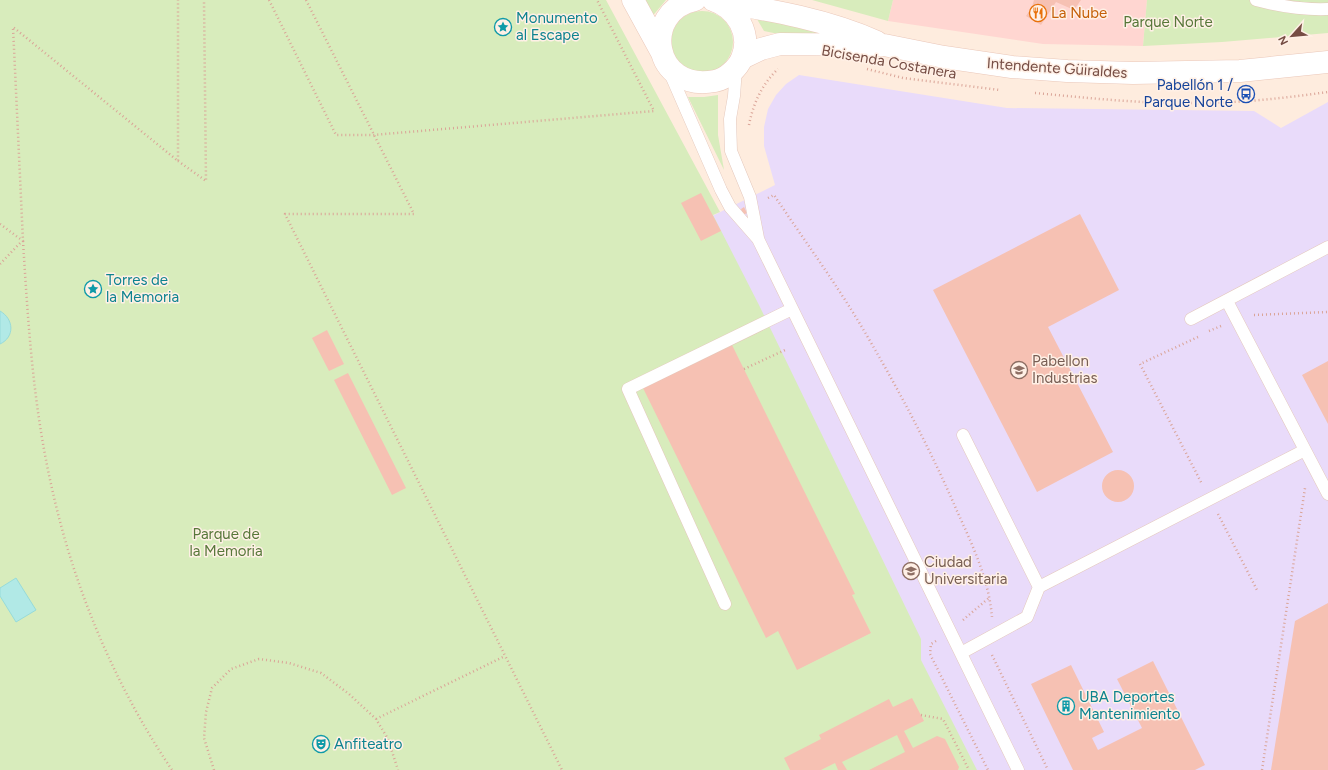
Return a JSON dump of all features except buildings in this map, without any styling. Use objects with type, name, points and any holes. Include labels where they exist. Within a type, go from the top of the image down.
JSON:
[{"type":"main road","points":[[632,0],[664,59]]},
{"type":"main road","points":[[664,59],[660,37],[665,22],[674,10],[687,2],[695,0]]},
{"type":"main road","points":[[716,1],[733,12],[742,26],[745,42],[739,63]]},
{"type":"main road","name":"Intendente Güiraldes","points":[[716,1],[759,8],[852,31],[884,45]]},
{"type":"main road","name":"Intendente Güiraldes","points":[[664,59],[681,78],[701,84],[720,80],[739,63],[761,49],[780,44],[884,45],[944,57],[1012,67],[1068,71],[1133,73],[1240,71],[1328,62]]},
{"type":"lane","points":[[1256,0],[1278,5],[1315,10],[1328,9]]},
{"type":"lane","points":[[664,59],[730,207],[758,239]]},
{"type":"lane","points":[[739,63],[730,119],[731,151],[750,197],[758,239],[1018,770]]},
{"type":"lane","points":[[1191,319],[1328,247]]},
{"type":"lane","points":[[1227,300],[1328,494]]},
{"type":"lane","points":[[725,604],[628,389],[792,309]]},
{"type":"lane","points":[[963,435],[1039,587]]},
{"type":"lane","points":[[961,652],[1027,616],[1039,587],[1305,450]]},
{"type":"path","points":[[178,0],[178,161]]},
{"type":"path","points":[[172,770],[140,719],[90,616],[71,561],[51,484],[31,356],[23,241],[13,27],[178,161],[206,181],[204,0]]},
{"type":"path","points":[[270,0],[336,135],[373,134],[654,111],[597,0]]},
{"type":"path","points":[[306,0],[414,214],[285,214],[562,770]]},
{"type":"path","points":[[748,128],[752,109],[761,90],[771,75],[783,64]]},
{"type":"path","name":"Bicisenda Costanera","points":[[860,67],[903,78],[1008,91]]},
{"type":"path","points":[[1032,93],[1103,100],[1197,103],[1289,97],[1328,92]]},
{"type":"path","points":[[764,195],[766,199],[774,194],[840,292],[870,341],[938,467],[966,532],[991,597],[992,655],[1048,770]]},
{"type":"path","points":[[0,224],[23,241]]},
{"type":"path","points":[[0,264],[23,241]]},
{"type":"path","points":[[1246,315],[1328,312]]},
{"type":"path","points":[[1207,332],[1227,323]]},
{"type":"path","points":[[1200,336],[1140,364],[1205,490]]},
{"type":"path","points":[[744,369],[785,350]]},
{"type":"path","points":[[1262,770],[1306,482]]},
{"type":"path","points":[[1215,508],[1258,590]]},
{"type":"path","points":[[376,719],[505,656]]},
{"type":"path","points":[[214,770],[204,738],[206,712],[212,688],[231,669],[259,658],[289,663],[321,673],[363,706],[376,719],[388,739],[398,770]]},
{"type":"path","points":[[921,716],[943,719],[969,770]]},
{"type":"shaded area","points":[[893,0],[1147,0],[1143,46],[1043,44],[888,21]]},
{"type":"shaded area","name":"Ciudad Universitaria","points":[[799,75],[1007,108],[1254,111],[1281,128],[1328,102],[1328,770],[596,770],[393,373],[775,185],[764,146],[764,127],[768,109],[776,95],[786,84]]},
{"type":"green space","name":"Parque de la Memoria","points":[[0,0],[606,0],[720,212],[713,215],[759,305],[921,639],[921,660],[977,770],[0,770]]},
{"type":"green space","points":[[641,0],[666,0],[650,19]]},
{"type":"green space","points":[[812,0],[893,0],[888,21]]},
{"type":"green space","name":"Parque Norte","points":[[1147,0],[1328,0],[1328,33],[1222,42],[1143,46]]},
{"type":"green space","points":[[702,11],[714,14],[724,20],[730,30],[733,42],[730,54],[724,64],[714,70],[702,73],[690,70],[680,64],[674,54],[671,42],[674,30],[680,20],[690,14]]},
{"type":"green space","points":[[754,14],[840,39],[788,36],[764,31]]},
{"type":"green space","points":[[718,95],[718,135],[724,170],[688,97]]},
{"type":"water","points":[[0,311],[5,314],[11,328],[8,337],[0,344]]},
{"type":"water","points":[[16,578],[36,610],[16,622],[0,596],[0,588]]},
{"type":"place","name":"La Nube","points":[[1038,13]]},
{"type":"place","name":"Monumento al Escape","points":[[503,27]]},
{"type":"place","name":"Pabellón 1 / Parque Norte","points":[[1246,94]]},
{"type":"place","name":"Torres de la Memoria","points":[[93,289]]},
{"type":"place","name":"Pabellon Industrias","points":[[1019,370]]},
{"type":"place","name":"Ciudad Universitaria","points":[[911,571]]},
{"type":"place","name":"UBA Deportes Mantenimiento","points":[[1066,706]]},
{"type":"place","name":"Anfiteatro","points":[[321,744]]}]
